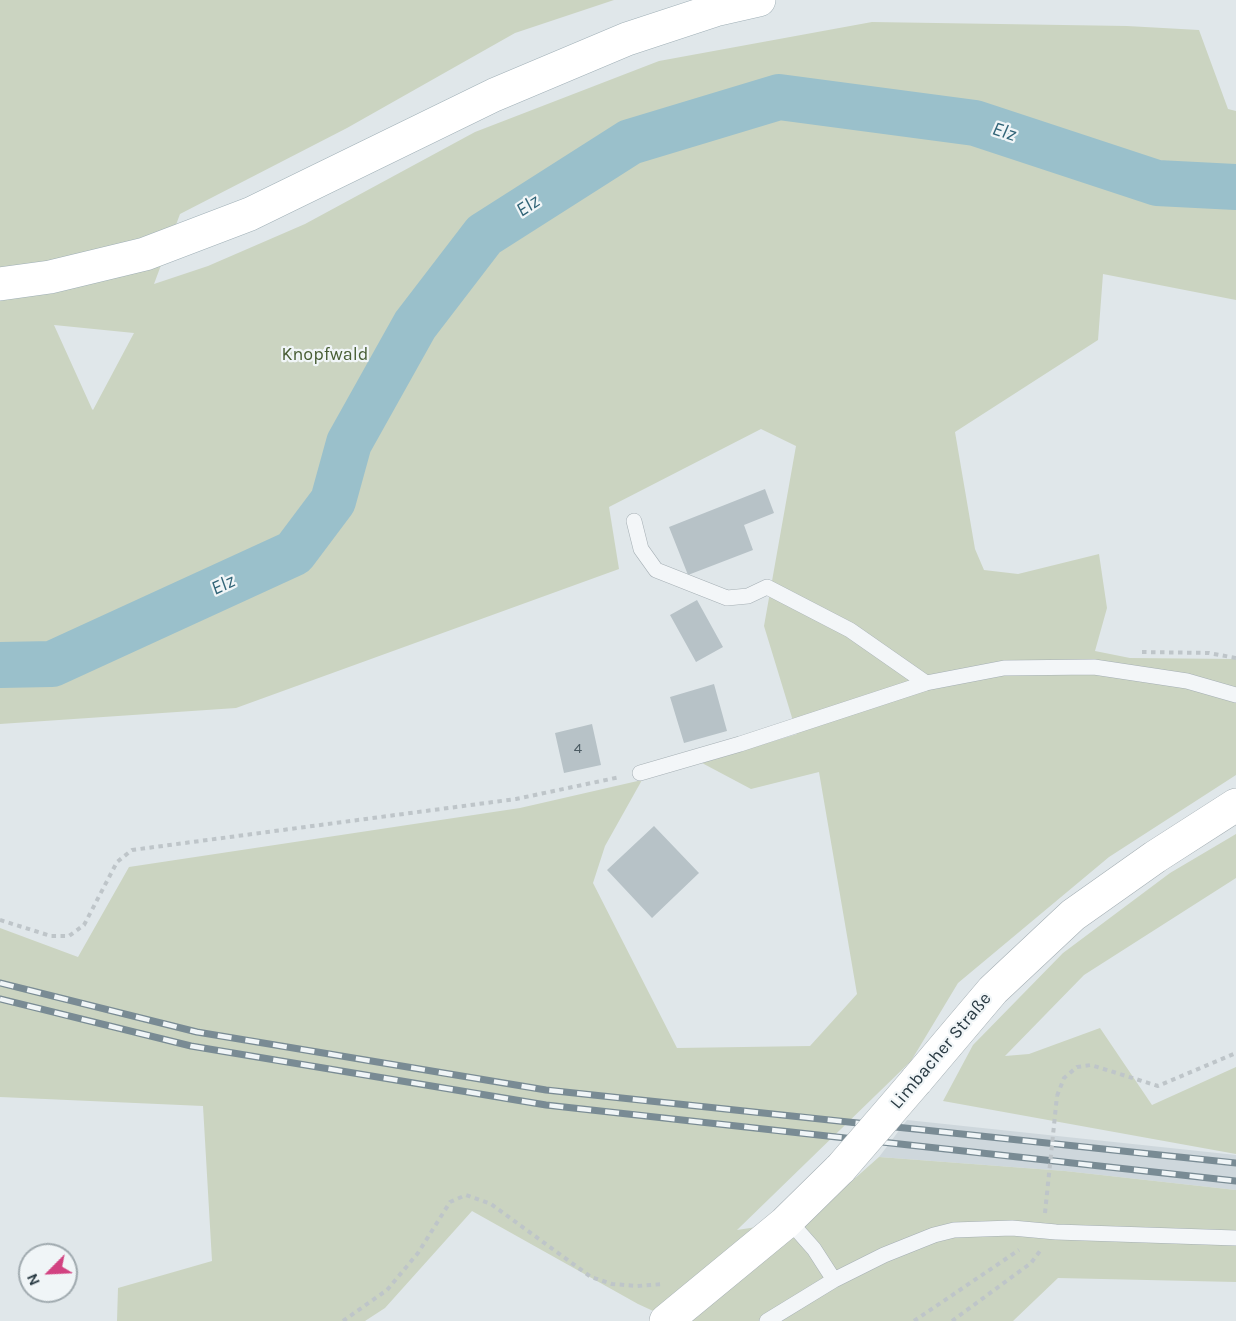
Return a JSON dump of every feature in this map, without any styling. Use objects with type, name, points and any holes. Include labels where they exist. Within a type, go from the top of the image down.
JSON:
[{"type":"main road","points":[[0,284],[50,277],[145,254],[250,214],[494,95],[627,39],[715,10],[759,0]]},
{"type":"main road","name":"Limbacher Straße","points":[[666,1321],[785,1223],[841,1168],[993,990],[1073,915],[1163,851],[1236,805]]},
{"type":"lane","points":[[634,521],[641,549],[656,570],[727,598],[748,596],[767,587],[850,630],[926,683]]},
{"type":"lane","points":[[640,773],[740,744],[926,683],[1004,668],[1094,667],[1187,681],[1236,695]]},
{"type":"lane","points":[[785,1223],[799,1232],[814,1249],[834,1280]]},
{"type":"lane","points":[[767,1321],[834,1280],[884,1255],[944,1232],[980,1227],[1236,1238]]},
{"type":"path","points":[[1133,652],[1209,653],[1236,657]]},
{"type":"path","points":[[0,920],[51,936],[69,936],[84,925],[117,862],[132,850],[516,799],[640,773]]},
{"type":"path","points":[[1045,1213],[1057,1096],[1064,1078],[1077,1067],[1091,1065],[1158,1086],[1236,1053]]},
{"type":"path","points":[[343,1321],[387,1290],[418,1253],[450,1202],[466,1195],[491,1204],[591,1277],[612,1284],[637,1287],[669,1283]]},
{"type":"path","points":[[952,1321],[1031,1263],[1056,1232]]},
{"type":"path","points":[[914,1321],[1011,1256]]},
{"type":"shaded area","points":[[907,1120],[1236,1155],[1236,1190],[1065,1171],[879,1157]]},
{"type":"green space","name":"Knopfwald","points":[[0,0],[614,0],[515,33],[347,128],[180,214],[154,284],[208,266],[305,224],[475,132],[659,61],[872,22],[1127,26],[1199,30],[1228,109],[1236,111],[1236,300],[1103,274],[1098,340],[955,432],[975,549],[984,570],[1018,574],[1099,554],[1107,608],[1095,651],[1130,658],[1236,659],[1236,775],[1109,857],[958,983],[911,1061],[737,1230],[809,1219],[879,1157],[1065,1171],[1236,1190],[1236,1282],[1058,1278],[1013,1321],[675,1321],[638,1304],[472,1211],[385,1308],[365,1321],[117,1321],[118,1288],[212,1261],[203,1106],[0,1097],[0,928],[78,957],[129,867],[520,808],[642,780],[605,846],[593,883],[677,1048],[810,1046],[857,994],[819,772],[751,789],[702,763],[797,734],[764,626],[796,446],[761,429],[609,507],[619,569],[236,708],[0,724]],"holes":[[[54,325],[134,333],[93,410]]]},
{"type":"green space","points":[[1236,834],[1236,878],[1084,975],[1005,1056],[1029,1054],[1100,1028],[1152,1105],[1236,1067],[1236,1154],[943,1101],[973,1045],[1063,953],[1170,873]]},
{"type":"building","points":[[765,489],[774,513],[744,525],[753,550],[688,575],[669,527]]},
{"type":"building","points":[[697,600],[723,647],[696,662],[670,615]]},
{"type":"building","points":[[714,684],[727,731],[684,743],[670,697]]},
{"type":"building","points":[[592,724],[601,765],[564,773],[555,733]]},
{"type":"building","points":[[654,826],[699,873],[652,918],[607,870]]},
{"type":"waterway","name":"Elz","points":[[0,665],[52,664],[294,553],[333,501],[349,443],[415,325],[484,235],[630,142],[779,97],[975,123],[1157,183],[1236,187]]},
{"type":"railway","points":[[0,983],[197,1032],[546,1090],[1236,1163]]},
{"type":"railway","points":[[0,999],[191,1046],[546,1105],[1236,1181]]}]
